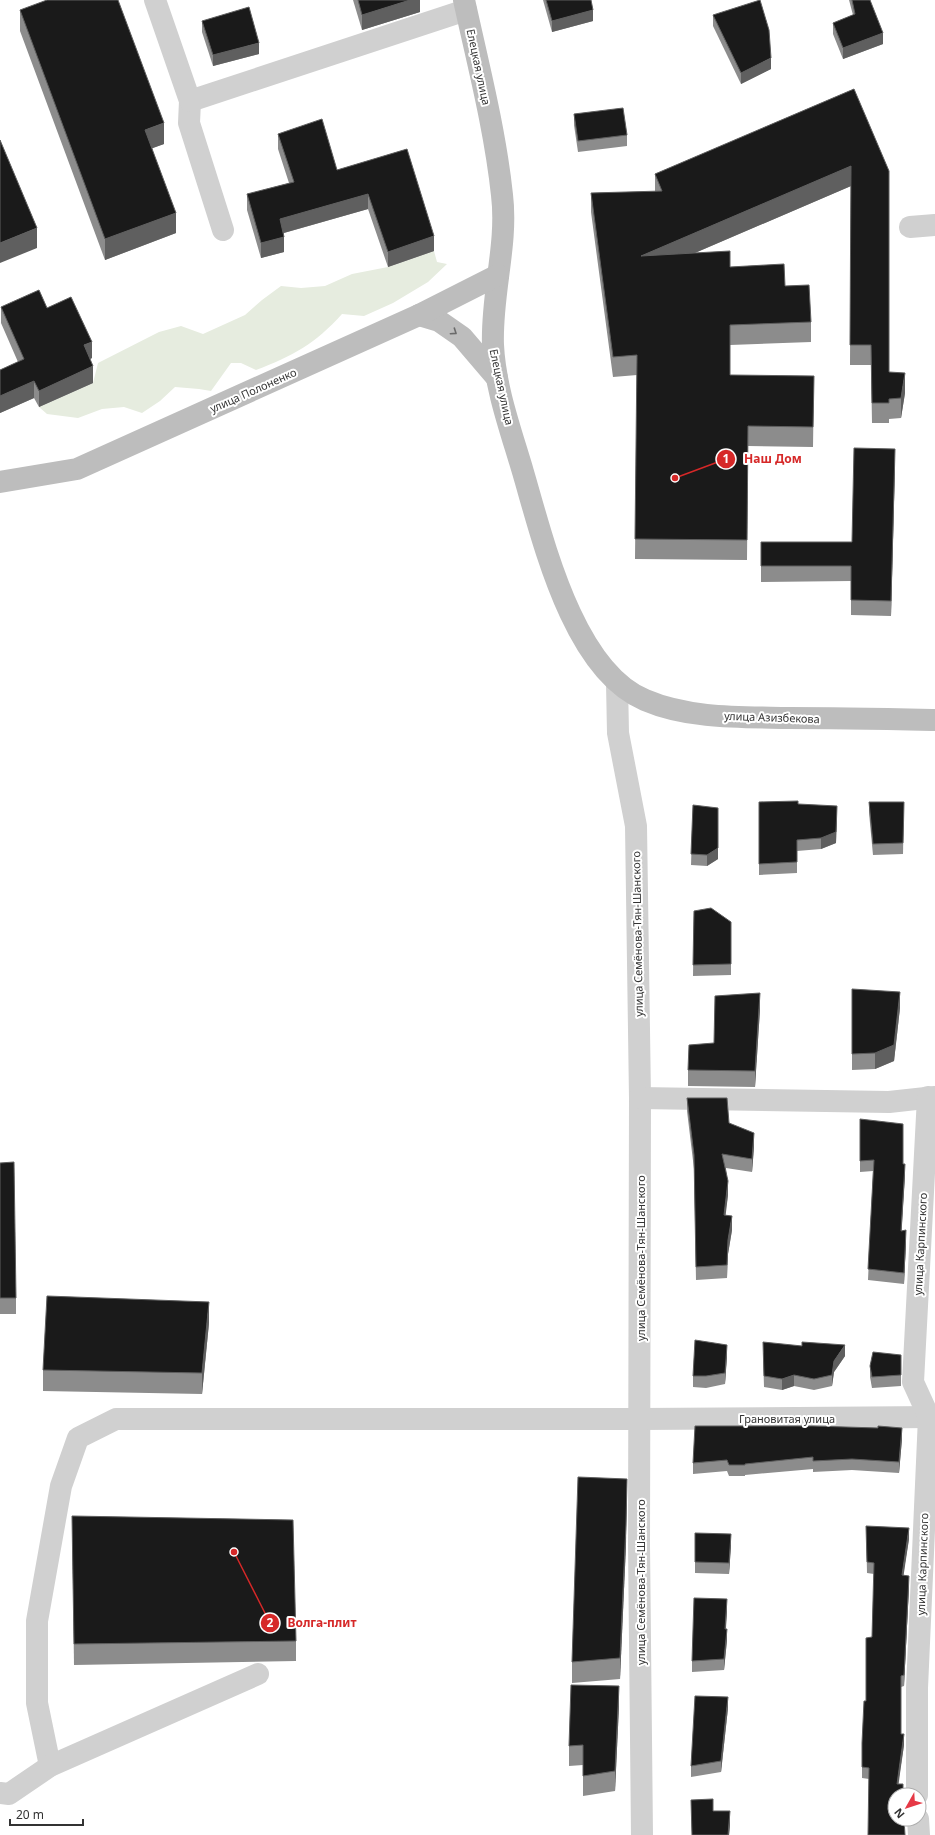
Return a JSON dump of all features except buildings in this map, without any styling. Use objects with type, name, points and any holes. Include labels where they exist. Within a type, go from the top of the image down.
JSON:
[{"type":"main road","name":"Елецкая улица","points":[[465,5],[494,140],[503,197],[503,238],[492,310],[493,348],[497,378],[507,419],[549,560],[572,616],[594,656],[617,682]]},
{"type":"main road","name":"улица Полоненко","points":[[0,482],[77,469],[419,316],[498,275]]},
{"type":"main road","points":[[419,316],[439,321],[462,337],[497,378]]},
{"type":"main road","name":"улица Азизбекова","points":[[617,682],[643,700],[679,711],[734,717],[935,720]]},
{"type":"street","points":[[155,0],[190,101],[189,123],[223,230]]},
{"type":"street","points":[[190,101],[465,5]]},
{"type":"street","points":[[910,226],[935,225]]},
{"type":"street","name":"улица Семёнова-Тян-Шанского","points":[[617,682],[618,733],[636,826],[640,1098],[639,1545],[642,1835]]},
{"type":"street","points":[[640,1098],[889,1102],[932,1097]]},
{"type":"street","name":"улица Карпинского","points":[[917,1787],[917,1688],[932,1417],[913,1382],[932,1097]]},
{"type":"street","name":"Грановитая улица","points":[[50,1766],[36,1703],[37,1621],[61,1486],[78,1438],[116,1419],[640,1419],[932,1417]]},
{"type":"street","points":[[0,1793],[9,1794],[50,1766],[258,1674]]},
{"type":"shaded area","points":[[434,251],[437,262],[447,264],[428,282],[393,303],[364,316],[342,314],[313,341],[303,348],[269,365],[256,370],[241,363],[231,363],[211,391],[175,387],[160,401],[142,413],[124,407],[102,409],[78,418],[47,414],[39,407],[93,383],[98,363],[159,332],[181,326],[203,334],[245,315],[281,286],[301,288],[325,286],[352,274],[388,267]]},
{"type":"place","name":"Наш Дом","points":[[675,478]]},
{"type":"place","name":"Волга-плит","points":[[234,1552]]}]
